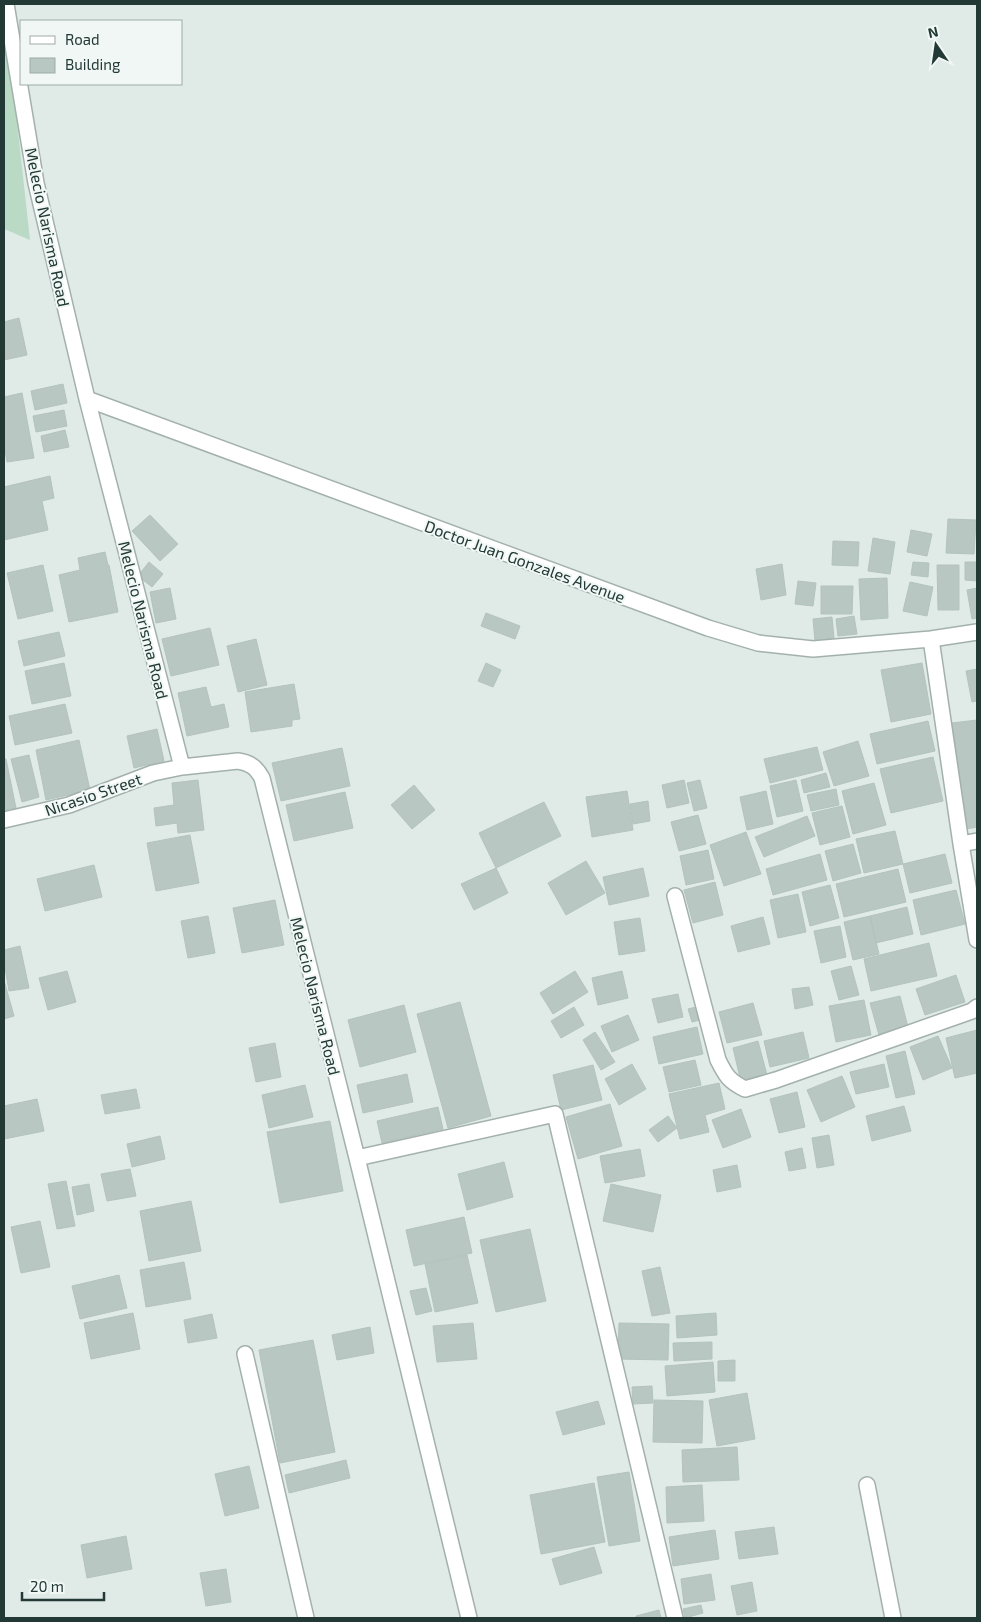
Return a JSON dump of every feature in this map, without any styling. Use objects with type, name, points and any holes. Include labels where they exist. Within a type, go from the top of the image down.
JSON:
[{"type":"street","name":"Melecio Narisma Road","points":[[6,4],[36,183],[87,399],[182,768],[238,761],[246,762],[256,768],[262,778],[357,1158]]},
{"type":"street","name":"Doctor Juan Gonzales Avenue","points":[[87,399],[708,628],[758,643],[813,649],[931,639],[977,632]]},
{"type":"street","points":[[931,639],[977,940]]},
{"type":"street","name":"Nicasio Street","points":[[4,820],[69,805],[145,775],[182,768]]},
{"type":"street","points":[[961,844],[977,841]]},
{"type":"street","points":[[675,896],[718,1060],[724,1074],[732,1082],[745,1089],[776,1080],[972,1011],[977,1007]]},
{"type":"street","points":[[469,1618],[357,1158],[555,1114],[675,1618]]},
{"type":"street","points":[[245,1354],[306,1618]]},
{"type":"street","points":[[867,1485],[893,1618]]},
{"type":"green space","points":[[4,4],[30,240],[4,229]]},
{"type":"building","points":[[19,318],[27,355],[4,360],[4,322]]},
{"type":"building","points":[[63,384],[67,403],[35,410],[31,391]]},
{"type":"building","points":[[22,393],[34,458],[7,462],[4,444],[4,397]]},
{"type":"building","points":[[64,410],[67,426],[36,432],[33,416]]},
{"type":"building","points":[[65,430],[69,447],[44,452],[41,436]]},
{"type":"building","points":[[50,476],[54,498],[42,501],[48,530],[4,540],[4,487]]},
{"type":"building","points":[[150,515],[178,544],[160,561],[132,531]]},
{"type":"building","points":[[948,519],[976,520],[974,554],[946,553]]},
{"type":"building","points":[[911,530],[932,534],[927,556],[907,552]]},
{"type":"building","points":[[873,538],[895,542],[890,574],[868,571]]},
{"type":"building","points":[[833,541],[859,542],[858,566],[832,565]]},
{"type":"building","points":[[105,552],[118,612],[69,622],[59,575],[80,570],[78,558]]},
{"type":"building","points":[[149,562],[163,574],[152,587],[138,576]]},
{"type":"building","points":[[913,562],[929,563],[928,577],[911,575]]},
{"type":"building","points":[[965,562],[977,562],[977,581],[965,580]]},
{"type":"building","points":[[782,564],[786,595],[761,600],[756,569]]},
{"type":"building","points":[[43,565],[53,611],[18,619],[7,573]]},
{"type":"building","points":[[937,565],[959,565],[959,610],[938,610]]},
{"type":"building","points":[[887,578],[888,618],[861,620],[859,579]]},
{"type":"building","points":[[798,581],[816,583],[813,606],[795,604]]},
{"type":"building","points":[[910,582],[933,587],[927,616],[903,611]]},
{"type":"building","points":[[821,586],[853,586],[852,614],[821,614]]},
{"type":"building","points":[[170,588],[176,619],[156,623],[150,592]]},
{"type":"building","points":[[977,588],[977,618],[972,619],[967,590]]},
{"type":"building","points":[[486,613],[520,626],[515,639],[481,626]]},
{"type":"building","points":[[854,616],[857,634],[838,636],[836,619]]},
{"type":"building","points":[[832,617],[834,638],[815,641],[813,619]]},
{"type":"building","points":[[210,628],[219,665],[171,676],[162,639]]},
{"type":"building","points":[[59,632],[65,656],[24,666],[18,641]]},
{"type":"building","points":[[256,639],[267,685],[238,692],[227,646]]},
{"type":"building","points":[[64,663],[71,696],[32,704],[25,671]]},
{"type":"building","points":[[486,663],[501,670],[493,687],[478,681]]},
{"type":"building","points":[[922,663],[931,714],[891,722],[881,670]]},
{"type":"building","points":[[977,669],[977,701],[972,702],[966,671]]},
{"type":"building","points":[[294,684],[300,719],[292,720],[292,726],[251,732],[245,692]]},
{"type":"building","points":[[206,687],[211,707],[224,704],[229,727],[187,736],[178,693]]},
{"type":"building","points":[[65,704],[72,733],[15,745],[9,716]]},
{"type":"building","points":[[977,720],[977,827],[966,829],[952,723]]},
{"type":"building","points":[[928,721],[935,751],[877,764],[870,734]]},
{"type":"building","points":[[157,729],[164,761],[134,768],[127,736]]},
{"type":"building","points":[[79,740],[90,790],[46,800],[36,750]]},
{"type":"building","points":[[858,741],[869,776],[834,786],[823,752]]},
{"type":"building","points":[[817,747],[823,770],[770,783],[764,759]]},
{"type":"building","points":[[342,748],[350,786],[281,801],[272,763]]},
{"type":"building","points":[[29,755],[39,797],[22,802],[11,759]]},
{"type":"building","points":[[933,757],[943,801],[891,813],[880,769]]},
{"type":"building","points":[[4,759],[6,759],[16,808],[4,810]]},
{"type":"building","points":[[826,773],[830,787],[804,793],[801,780]]},
{"type":"building","points":[[198,780],[204,830],[178,833],[177,823],[156,826],[154,808],[174,805],[172,783]]},
{"type":"building","points":[[684,780],[689,803],[667,808],[662,785]]},
{"type":"building","points":[[700,780],[707,808],[694,811],[687,783]]},
{"type":"building","points":[[796,780],[803,811],[777,817],[770,786]]},
{"type":"building","points":[[874,783],[886,825],[853,834],[842,791]]},
{"type":"building","points":[[414,785],[435,810],[412,829],[391,805]]},
{"type":"building","points":[[836,789],[839,805],[811,811],[807,795]]},
{"type":"building","points":[[627,791],[633,830],[592,837],[586,797]]},
{"type":"building","points":[[766,791],[773,824],[747,830],[740,797]]},
{"type":"building","points":[[345,792],[353,828],[294,841],[286,805]]},
{"type":"building","points":[[648,801],[650,821],[633,824],[630,804]]},
{"type":"building","points":[[544,802],[561,836],[496,868],[479,833]]},
{"type":"building","points":[[842,806],[850,837],[820,845],[812,813]]},
{"type":"building","points":[[698,815],[706,844],[679,851],[671,822]]},
{"type":"building","points":[[807,816],[815,836],[764,857],[755,837]]},
{"type":"building","points":[[895,831],[903,864],[864,873],[856,839]]},
{"type":"building","points":[[746,832],[761,874],[724,886],[710,845]]},
{"type":"building","points":[[190,835],[199,883],[156,891],[147,843]]},
{"type":"building","points":[[853,844],[861,873],[833,881],[825,851]]},
{"type":"building","points":[[708,850],[714,879],[686,885],[680,856]]},
{"type":"building","points":[[820,854],[827,880],[773,895],[766,869]]},
{"type":"building","points":[[945,854],[952,883],[910,893],[903,864]]},
{"type":"building","points":[[586,861],[605,893],[566,915],[548,883]]},
{"type":"building","points":[[94,865],[102,897],[45,911],[37,879]]},
{"type":"building","points":[[496,868],[508,893],[474,910],[461,884]]},
{"type":"building","points":[[643,868],[649,896],[609,905],[603,877]]},
{"type":"building","points":[[898,869],[906,902],[844,917],[836,884]]},
{"type":"building","points":[[715,882],[723,915],[693,923],[684,890]]},
{"type":"building","points":[[830,885],[839,918],[810,926],[802,892]]},
{"type":"building","points":[[956,890],[965,924],[921,935],[913,900]]},
{"type":"building","points":[[798,894],[806,932],[778,938],[770,900]]},
{"type":"building","points":[[275,900],[284,945],[242,953],[233,908]]},
{"type":"building","points":[[907,907],[913,934],[876,943],[870,916]]},
{"type":"building","points":[[208,916],[215,953],[188,958],[181,921]]},
{"type":"building","points":[[870,916],[879,954],[853,960],[844,922]]},
{"type":"building","points":[[763,917],[770,944],[738,952],[731,926]]},
{"type":"building","points":[[640,918],[645,951],[619,955],[614,922]]},
{"type":"building","points":[[840,926],[846,957],[821,963],[814,931]]},
{"type":"building","points":[[929,943],[937,976],[871,991],[864,959]]},
{"type":"building","points":[[20,946],[29,988],[9,991],[4,950]]},
{"type":"building","points":[[851,966],[859,995],[839,1000],[831,971]]},
{"type":"building","points":[[67,971],[76,1002],[48,1010],[39,978]]},
{"type":"building","points":[[575,971],[588,992],[553,1014],[540,993]]},
{"type":"building","points":[[622,971],[628,998],[598,1005],[592,978]]},
{"type":"building","points":[[956,975],[965,1002],[925,1015],[916,989]]},
{"type":"building","points":[[4,980],[14,1016],[4,1019]]},
{"type":"building","points":[[809,987],[813,1005],[795,1009],[792,989]]},
{"type":"building","points":[[678,994],[683,1017],[658,1023],[652,999]]},
{"type":"building","points":[[900,996],[908,1027],[879,1035],[870,1003]]},
{"type":"building","points":[[864,1000],[871,1035],[836,1042],[829,1006]]},
{"type":"building","points":[[460,1002],[491,1116],[448,1128],[417,1014]]},
{"type":"building","points":[[753,1003],[762,1035],[727,1043],[719,1012]]},
{"type":"building","points":[[404,1005],[416,1052],[360,1067],[348,1020]]},
{"type":"building","points":[[700,1006],[704,1019],[692,1022],[688,1009]]},
{"type":"building","points":[[574,1007],[584,1025],[561,1038],[551,1021]]},
{"type":"building","points":[[628,1015],[639,1040],[612,1052],[601,1026]]},
{"type":"building","points":[[697,1027],[703,1054],[659,1064],[653,1037]]},
{"type":"building","points":[[977,1030],[977,1073],[955,1078],[946,1038]]},
{"type":"building","points":[[595,1032],[615,1062],[601,1070],[583,1040]]},
{"type":"building","points":[[803,1032],[809,1058],[770,1067],[764,1041]]},
{"type":"building","points":[[938,1036],[952,1068],[923,1080],[910,1047]]},
{"type":"building","points":[[758,1041],[767,1075],[741,1082],[733,1048]]},
{"type":"building","points":[[275,1043],[281,1077],[256,1082],[249,1048]]},
{"type":"building","points":[[905,1051],[915,1094],[896,1098],[886,1056]]},
{"type":"building","points":[[695,1060],[701,1085],[669,1092],[663,1067]]},
{"type":"building","points":[[632,1064],[646,1089],[619,1105],[605,1079]]},
{"type":"building","points":[[884,1064],[889,1087],[856,1094],[850,1072]]},
{"type":"building","points":[[593,1065],[602,1100],[561,1110],[553,1075]]},
{"type":"building","points":[[407,1074],[413,1102],[363,1113],[357,1085]]},
{"type":"building","points":[[842,1076],[855,1107],[821,1122],[807,1090]]},
{"type":"building","points":[[719,1083],[725,1109],[705,1115],[709,1132],[680,1139],[669,1094]]},
{"type":"building","points":[[305,1085],[313,1117],[269,1128],[262,1095]]},
{"type":"building","points":[[136,1089],[140,1108],[105,1114],[101,1095]]},
{"type":"building","points":[[797,1092],[805,1127],[779,1133],[770,1099]]},
{"type":"building","points":[[37,1099],[44,1131],[4,1139],[4,1106]]},
{"type":"building","points":[[610,1104],[622,1146],[578,1159],[566,1117]]},
{"type":"building","points":[[904,1106],[911,1131],[872,1141],[866,1116]]},
{"type":"building","points":[[438,1107],[443,1129],[382,1143],[377,1121]]},
{"type":"building","points":[[741,1109],[751,1137],[723,1148],[712,1120]]},
{"type":"building","points":[[668,1116],[677,1128],[658,1142],[649,1130]]},
{"type":"building","points":[[330,1121],[343,1191],[280,1203],[267,1132]]},
{"type":"building","points":[[829,1135],[834,1165],[817,1168],[812,1138]]},
{"type":"building","points":[[160,1136],[165,1159],[132,1167],[127,1144]]},
{"type":"building","points":[[802,1148],[806,1168],[789,1171],[785,1152]]},
{"type":"building","points":[[640,1149],[645,1176],[605,1183],[600,1156]]},
{"type":"building","points":[[504,1162],[513,1197],[467,1210],[458,1174]]},
{"type":"building","points":[[737,1165],[741,1187],[717,1192],[713,1170]]},
{"type":"building","points":[[130,1169],[136,1196],[107,1201],[101,1174]]},
{"type":"building","points":[[66,1181],[75,1226],[57,1229],[48,1184]]},
{"type":"building","points":[[89,1184],[94,1211],[77,1215],[72,1187]]},
{"type":"building","points":[[611,1184],[661,1195],[653,1232],[603,1221]]},
{"type":"building","points":[[191,1201],[201,1251],[149,1261],[140,1211]]},
{"type":"building","points":[[464,1217],[472,1253],[414,1266],[406,1230]]},
{"type":"building","points":[[40,1221],[50,1267],[21,1273],[11,1227]]},
{"type":"building","points":[[530,1229],[546,1301],[496,1312],[480,1240]]},
{"type":"building","points":[[467,1255],[478,1303],[435,1312],[425,1264]]},
{"type":"building","points":[[184,1262],[191,1299],[146,1307],[140,1270]]},
{"type":"building","points":[[660,1267],[670,1313],[652,1316],[642,1271]]},
{"type":"building","points":[[119,1275],[127,1308],[80,1319],[72,1286]]},
{"type":"building","points":[[426,1288],[432,1311],[416,1315],[410,1291]]},
{"type":"building","points":[[133,1313],[140,1349],[91,1359],[84,1323]]},
{"type":"building","points":[[716,1313],[717,1335],[677,1338],[676,1316]]},
{"type":"building","points":[[212,1314],[217,1338],[188,1343],[184,1320]]},
{"type":"building","points":[[473,1323],[477,1359],[437,1362],[433,1326]]},
{"type":"building","points":[[619,1323],[669,1324],[668,1360],[618,1359]]},
{"type":"building","points":[[370,1327],[374,1353],[337,1360],[332,1335]]},
{"type":"building","points":[[313,1340],[335,1452],[280,1463],[259,1350]]},
{"type":"building","points":[[712,1342],[712,1359],[674,1361],[673,1343]]},
{"type":"building","points":[[735,1360],[735,1381],[718,1381],[718,1361]]},
{"type":"building","points":[[713,1362],[715,1392],[667,1396],[665,1366]]},
{"type":"building","points":[[652,1386],[653,1403],[633,1404],[632,1387]]},
{"type":"building","points":[[747,1393],[755,1439],[717,1446],[709,1400]]},
{"type":"building","points":[[654,1400],[703,1401],[702,1443],[653,1442]]},
{"type":"building","points":[[598,1401],[605,1424],[563,1435],[556,1412]]},
{"type":"building","points":[[737,1447],[739,1480],[683,1482],[682,1450]]},
{"type":"building","points":[[346,1460],[350,1478],[289,1493],[285,1475]]},
{"type":"building","points":[[249,1466],[259,1508],[225,1516],[215,1474]]},
{"type":"building","points":[[629,1472],[640,1541],[609,1546],[597,1477]]},
{"type":"building","points":[[594,1483],[605,1542],[541,1554],[530,1495]]},
{"type":"building","points":[[702,1485],[704,1521],[667,1523],[666,1487]]},
{"type":"building","points":[[774,1527],[778,1554],[739,1559],[735,1532]]},
{"type":"building","points":[[715,1530],[719,1559],[673,1566],[669,1537]]},
{"type":"building","points":[[126,1536],[132,1569],[87,1578],[81,1545]]},
{"type":"building","points":[[594,1547],[602,1573],[560,1585],[552,1559]]},
{"type":"building","points":[[226,1569],[231,1602],[206,1606],[200,1573]]},
{"type":"building","points":[[711,1574],[715,1600],[684,1604],[681,1579]]},
{"type":"building","points":[[752,1582],[757,1611],[737,1615],[731,1586]]},
{"type":"building","points":[[701,1605],[703,1613],[685,1618],[683,1609]]},
{"type":"building","points":[[659,1610],[661,1618],[636,1618],[636,1616]]}]
